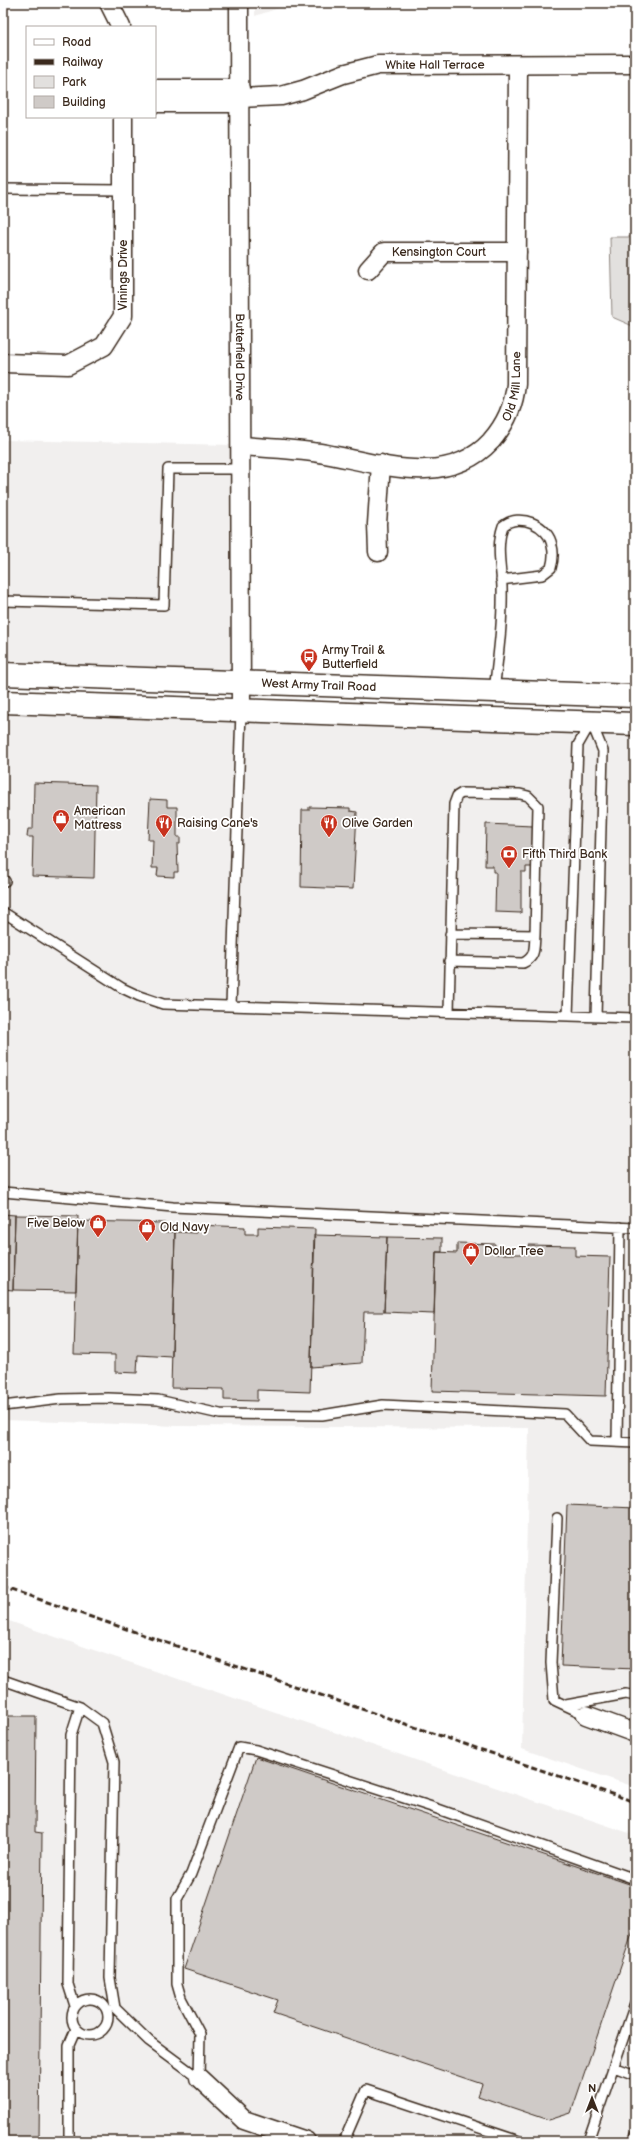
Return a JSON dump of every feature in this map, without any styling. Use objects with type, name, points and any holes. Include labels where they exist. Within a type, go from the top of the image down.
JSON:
[{"type":"main road","name":"West Army Trail Road","points":[[3,674],[635,696]]},
{"type":"main road","points":[[591,722],[593,694]]},
{"type":"main road","points":[[3,702],[635,724]]},
{"type":"street","points":[[108,3],[120,26]]},
{"type":"street","name":"Butterfield Drive","points":[[239,3],[241,711]]},
{"type":"street","name":"White Hall Terrace","points":[[240,97],[280,96],[303,90],[343,74],[378,65],[518,66],[635,64]]},
{"type":"street","name":"Old Mill Lane","points":[[241,446],[319,452],[412,469],[442,468],[474,456],[484,449],[502,428],[512,407],[516,384],[518,66]]},
{"type":"street","points":[[156,89],[240,97]]},
{"type":"street","points":[[156,103],[240,97]]},
{"type":"street","name":"Vinings Drive","points":[[3,363],[68,365],[104,346],[123,316],[123,118]]},
{"type":"street","name":"Kensington Court","points":[[368,270],[384,252],[517,252]]},
{"type":"street","points":[[378,552],[377,524],[381,464]]},
{"type":"street","points":[[586,1715],[635,1733]]},
{"type":"street","points":[[199,2078],[244,2120],[306,2141]]},
{"type":"lane","points":[[3,189],[123,190]]},
{"type":"lane","points":[[3,601],[164,605],[168,469],[241,469]]},
{"type":"lane","points":[[494,691],[501,617],[499,547],[503,526],[508,521],[525,520],[546,532],[552,545],[551,568],[542,575],[501,580]]},
{"type":"lane","points":[[231,1006],[241,711]]},
{"type":"lane","points":[[568,1016],[578,745],[591,722]]},
{"type":"lane","points":[[591,722],[603,751],[596,1017]]},
{"type":"lane","points":[[449,961],[523,962],[532,957],[534,954],[538,806],[528,796],[520,794],[462,793],[457,796],[454,804],[449,961],[449,1012]]},
{"type":"lane","points":[[3,912],[94,970],[139,996],[163,1004],[635,1018]]},
{"type":"lane","points":[[450,934],[535,935]]},
{"type":"lane","points":[[3,1192],[173,1207],[635,1228]]},
{"type":"lane","points":[[616,1442],[620,1227]]},
{"type":"lane","points":[[3,1406],[62,1399],[108,1398],[158,1400],[220,1414],[322,1415],[384,1405],[565,1414],[590,1441],[635,1443]]},
{"type":"lane","points":[[557,1518],[551,1663],[554,1700],[586,1715]]},
{"type":"lane","points":[[3,1680],[80,1707],[102,1723],[114,1762],[110,1978],[115,2008],[149,2041],[199,2078]]},
{"type":"lane","points":[[566,1705],[626,1694],[635,1696]]},
{"type":"lane","points":[[69,2141],[69,2045],[76,2029],[72,2018],[75,2006],[68,1984],[71,1735],[80,1707]]},
{"type":"lane","points":[[199,2078],[200,2034],[181,1998],[177,1984],[177,1899],[191,1874],[239,1747],[256,1750],[435,1808],[635,1880]]},
{"type":"lane","points":[[75,2006],[86,2000],[98,2001],[106,2010],[108,2016],[104,2028],[99,2032],[87,2034],[76,2029]]},
{"type":"lane","points":[[588,2141],[635,2004]]},
{"type":"lane","points":[[614,2067],[635,2075]]},
{"type":"lane","points":[[344,2141],[366,2090],[519,2141]]},
{"type":"lane","points":[[633,2141],[635,2134]]},
{"type":"shaded area","points":[[255,3],[294,3],[255,16]]},
{"type":"shaded area","points":[[3,440],[234,445],[234,676],[3,666]]},
{"type":"shaded area","points":[[3,714],[635,736],[635,1787],[522,1749],[529,1428],[177,1426],[3,1420]]},
{"type":"shaded area","points":[[3,1619],[635,1835],[635,2141],[3,2141]]},
{"type":"green space","points":[[610,237],[635,237],[635,327],[612,317]]},
{"type":"building","name":"American Mattress","points":[[34,783],[96,785],[94,878],[32,876],[33,837],[27,837],[28,829],[33,829]]},
{"type":"building","name":"Raising Cane's","points":[[150,799],[167,800],[167,807],[177,807],[177,837],[180,837],[180,844],[177,844],[178,872],[174,872],[174,877],[157,876],[158,868],[152,868],[153,840],[148,840]]},
{"type":"building","name":"Olive Garden","points":[[309,807],[350,808],[350,811],[357,812],[353,889],[301,887],[302,810],[309,810]]},
{"type":"building","name":"Fifth Third Bank","points":[[486,824],[533,826],[532,867],[526,867],[526,872],[521,872],[521,913],[495,912],[496,872],[493,872],[493,866],[485,866]]},
{"type":"building","points":[[3,1214],[15,1215],[13,1290],[3,1289]]},
{"type":"building","points":[[15,1215],[78,1216],[76,1291],[13,1290]]},
{"type":"building","points":[[78,1221],[165,1223],[165,1232],[175,1232],[172,1357],[138,1355],[137,1373],[115,1372],[115,1355],[74,1354]]},
{"type":"building","points":[[197,1225],[245,1227],[245,1234],[258,1234],[258,1227],[315,1229],[310,1392],[257,1390],[257,1401],[224,1400],[224,1389],[171,1388],[175,1232],[197,1233]]},
{"type":"building","points":[[314,1235],[387,1237],[384,1312],[364,1312],[362,1363],[311,1367]]},
{"type":"building","points":[[387,1237],[442,1238],[442,1252],[436,1252],[434,1314],[384,1312]]},
{"type":"building","points":[[457,1243],[495,1244],[495,1254],[528,1254],[528,1245],[575,1246],[575,1256],[610,1257],[606,1396],[432,1391],[436,1252],[457,1253]]},
{"type":"building","points":[[567,1505],[635,1508],[635,1669],[561,1666]]},
{"type":"building","points":[[3,1716],[36,1716],[35,1832],[42,1833],[39,2141],[3,2141]]},
{"type":"building","points":[[256,1757],[635,1886],[635,1925],[571,2113],[549,2120],[478,2096],[482,2084],[273,2013],[278,2000],[184,1969]]},
{"type":"railway","points":[[3,1587],[635,1802]]},
{"type":"place","name":"Army Trail & Butterfield","points":[[309,672]]},
{"type":"place","name":"American Mattress","points":[[61,833]]},
{"type":"place","name":"Raising Cane's","points":[[164,838]]},
{"type":"place","name":"Olive Garden","points":[[329,838]]},
{"type":"place","name":"Fifth Third Bank","points":[[509,869]]},
{"type":"place","name":"Five Below","points":[[98,1238]]},
{"type":"place","name":"Old Navy","points":[[147,1242]]},
{"type":"place","name":"Dollar Tree","points":[[471,1266]]}]
